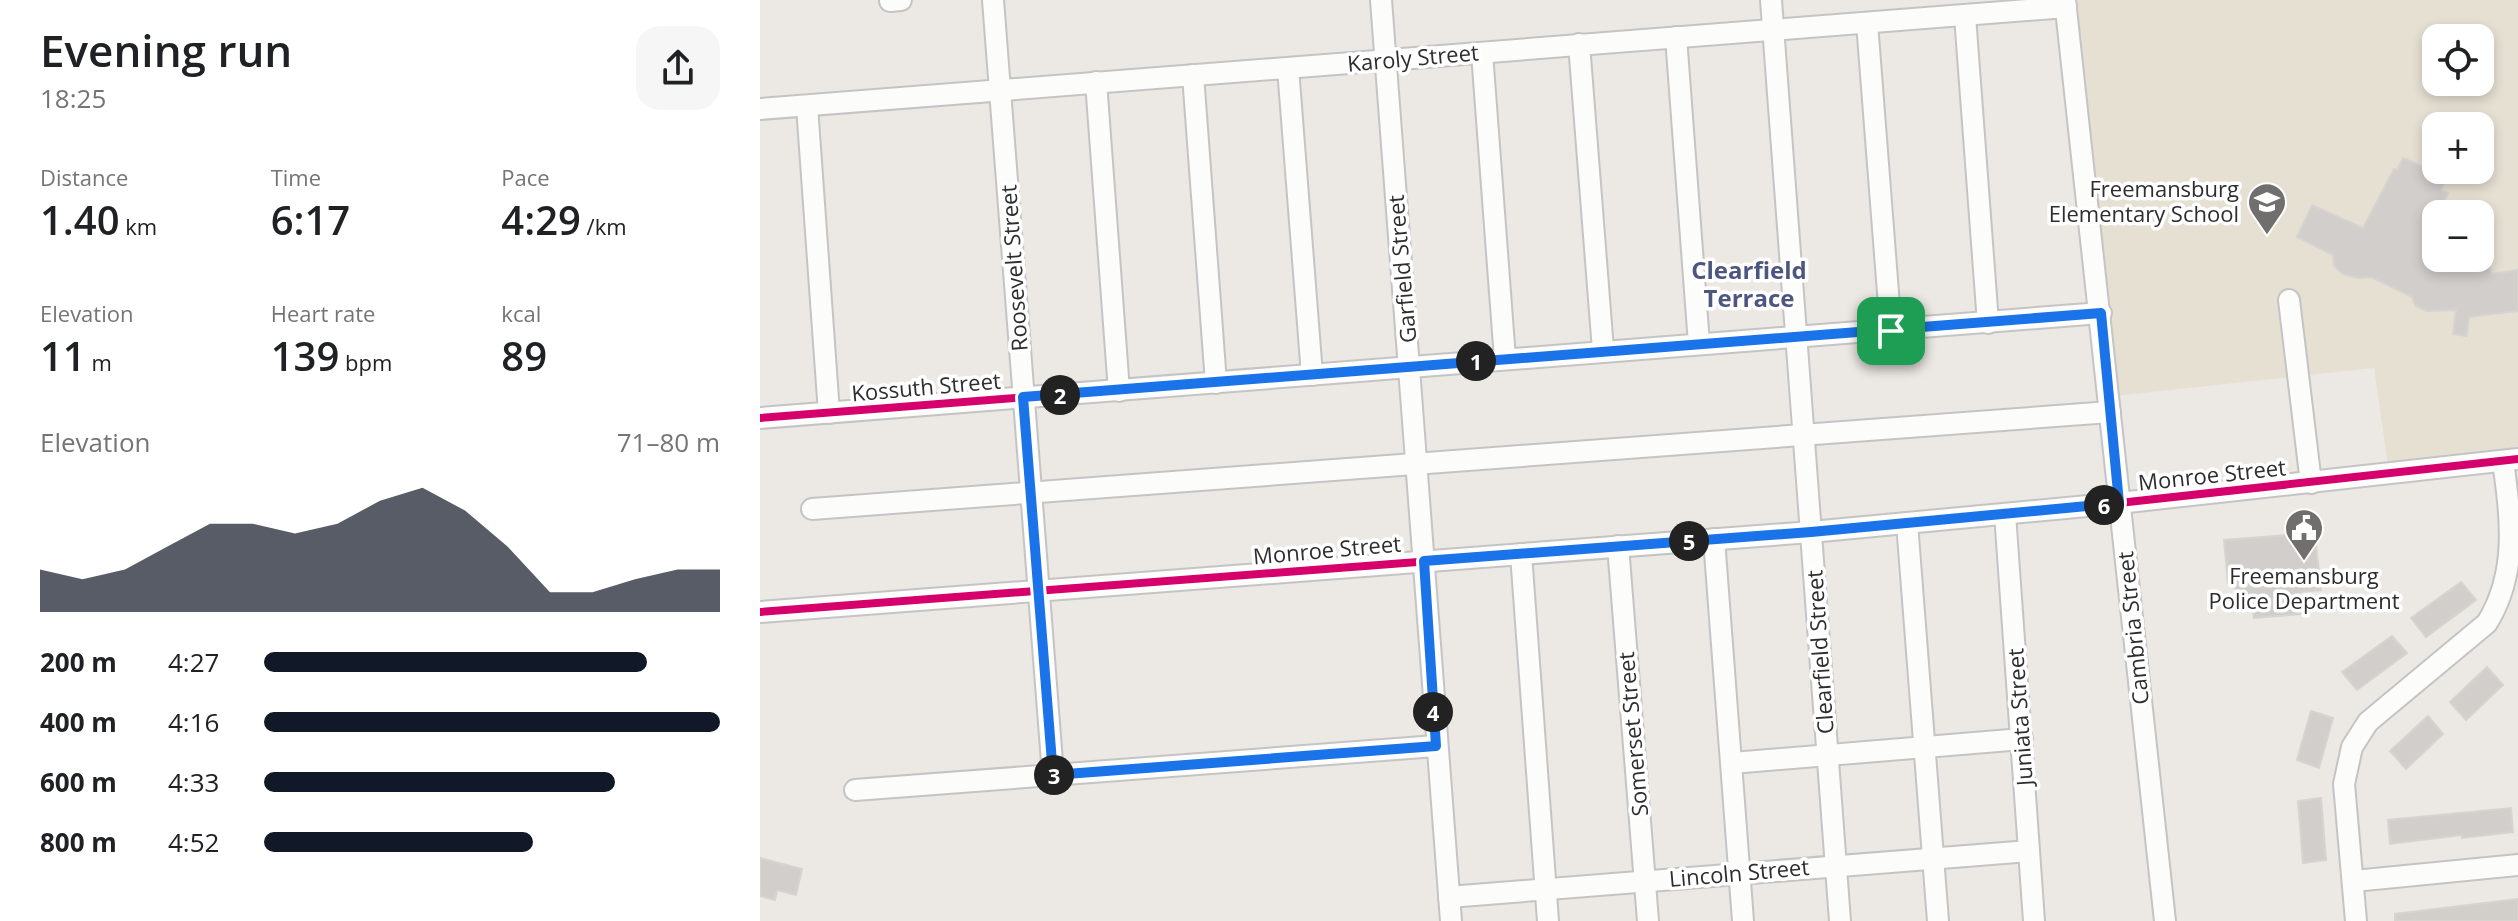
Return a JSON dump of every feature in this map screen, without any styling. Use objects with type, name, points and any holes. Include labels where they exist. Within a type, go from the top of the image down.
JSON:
[{"type":"street","points":[[890,1],[901,0]]},
{"type":"street","name":"Roosevelt Street","points":[[993,0],[1053,775]]},
{"type":"street","name":"Garfield Street","points":[[1381,0],[1451,921]]},
{"type":"street","name":"Clearfield Street","points":[[1771,0],[1840,921]]},
{"type":"street","name":"Karoly Street","points":[[760,109],[1965,16],[2066,4]]},
{"type":"street","name":"Cambria Street","points":[[2066,4],[2165,921]]},
{"type":"street","points":[[1965,16],[1988,323]]},
{"type":"street","points":[[1867,23],[1891,331]]},
{"type":"street","points":[[1676,37],[1699,344]]},
{"type":"street","points":[[1579,44],[1603,350]]},
{"type":"street","points":[[1482,53],[1505,359]]},
{"type":"street","points":[[1288,68],[1312,375]]},
{"type":"street","points":[[1193,75],[1216,383]]},
{"type":"street","points":[[1096,82],[1119,391]]},
{"type":"street","points":[[807,106],[829,413]]},
{"type":"street","points":[[2289,300],[2311,483]]},
{"type":"street","name":"Kossuth Street","points":[[760,418],[2101,313]]},
{"type":"street","points":[[812,509],[2110,412]]},
{"type":"street","points":[[2356,921],[2344,784],[2352,747],[2368,722],[2510,606],[2514,554],[2511,460]]},
{"type":"street","name":"Monroe Street","points":[[760,612],[1811,532],[2119,503],[2511,460]]},
{"type":"street","name":"Juniata Street","points":[[2005,514],[2034,921]]},
{"type":"street","points":[[1907,523],[1938,921]]},
{"type":"street","points":[[1714,539],[1743,921]]},
{"type":"street","name":"Somerset Street","points":[[1618,546],[1648,921]]},
{"type":"street","points":[[1521,554],[1548,921]]},
{"type":"street","points":[[1732,763],[2022,739]]},
{"type":"street","points":[[855,790],[1436,746]]},
{"type":"street","name":"Lincoln Street","points":[[1449,897],[2029,851]]},
{"type":"street","points":[[2354,881],[2518,865]]},
{"type":"shaded area","name":"Freemansburg Elementary School","points":[[2075,0],[2518,0],[2518,451],[2388,465],[2374,368],[2115,396]]},
{"type":"building","points":[[2403,158],[2422,166],[2422,184],[2444,184],[2441,190],[2448,193],[2444,200],[2422,200],[2422,272],[2491,274],[2518,270],[2518,311],[2469,317],[2467,336],[2453,334],[2456,310],[2426,311],[2415,305],[2412,297],[2371,277],[2343,274],[2334,266],[2333,255],[2297,237],[2312,205],[2363,228],[2394,169],[2397,170]]},
{"type":"building","points":[[2314,527],[2321,590],[2300,592],[2302,614],[2254,618],[2250,597],[2236,598],[2235,583],[2228,583],[2224,540],[2289,535],[2288,530]]},
{"type":"building","points":[[2461,582],[2476,600],[2426,637],[2411,618]]},
{"type":"building","points":[[2392,636],[2407,653],[2357,690],[2342,672]]},
{"type":"building","points":[[2487,667],[2503,685],[2466,720],[2450,702]]},
{"type":"building","points":[[2311,711],[2333,718],[2319,768],[2297,760]]},
{"type":"building","points":[[2428,716],[2443,734],[2406,769],[2390,751]]},
{"type":"building","points":[[2321,798],[2326,860],[2303,863],[2298,801]]},
{"type":"building","points":[[2511,808],[2513,832],[2390,844],[2388,820]]},
{"type":"building","points":[[760,858],[802,869],[796,895],[777,890],[775,900],[760,896]]},
{"type":"building","points":[[2518,899],[2518,921],[2395,921],[2395,914]]},
{"type":"cycle path","points":[[760,418],[2101,313]]},
{"type":"cycle path","points":[[760,612],[1811,532],[2119,503],[2518,459]]},
{"type":"place","name":"Freemansburg Elementary School","points":[[2267,236]]},
{"type":"place","name":"Freemansburg Police Department","points":[[2304,562]]},
{"type":"district","name":"Clearfield Terrace","points":[[1749,285]]},
{"type":"route","points":[[2101,313],[2119,503],[1811,532],[1424,561],[1436,746],[1053,775],[1023,397],[1603,350],[1891,331],[2101,313]]}]
